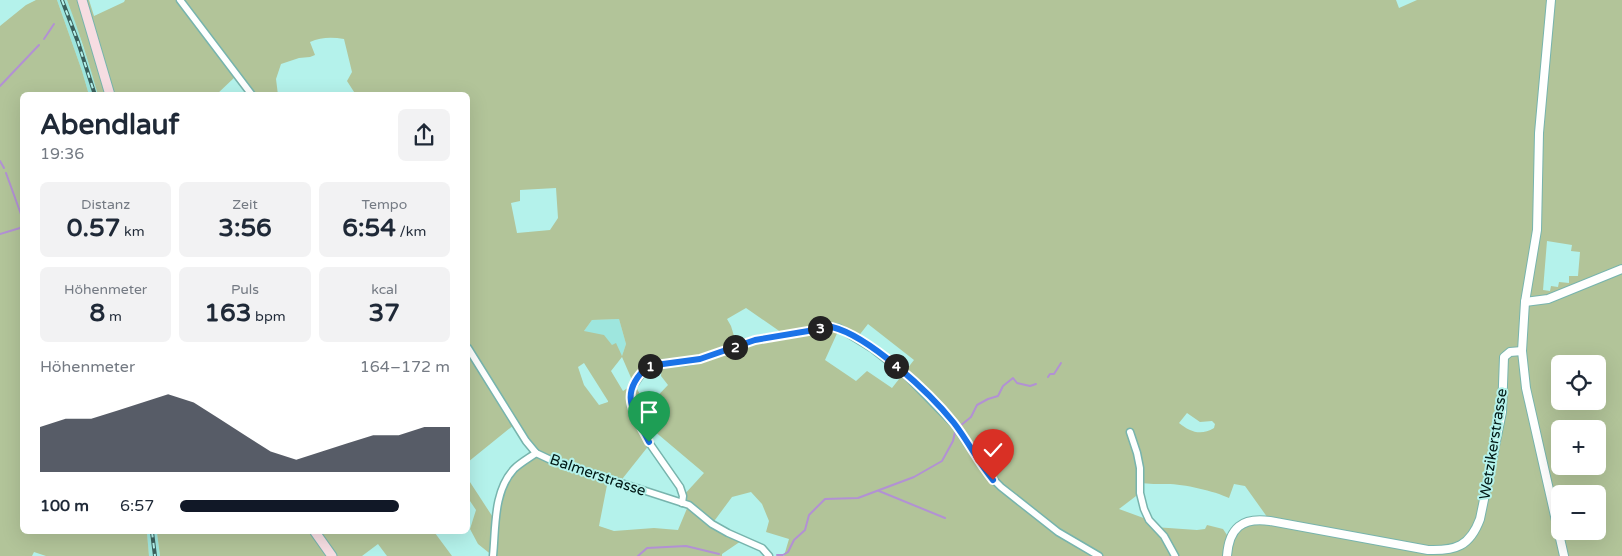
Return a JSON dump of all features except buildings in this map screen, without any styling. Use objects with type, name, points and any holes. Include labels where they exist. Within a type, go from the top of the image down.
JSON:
[{"type":"main road","points":[[82,0],[109,92]]},
{"type":"main road","points":[[316,534],[332,556]]},
{"type":"street","points":[[180,0],[250,92]]},
{"type":"street","points":[[1551,0],[1539,133],[1537,230],[1525,302],[1522,351],[1526,388],[1564,556]]},
{"type":"street","points":[[1525,302],[1551,298],[1622,269]]},
{"type":"street","points":[[682,503],[684,496],[680,487],[650,444],[631,406],[633,386],[645,369],[655,364],[700,359],[755,340],[832,327],[839,328],[873,348],[906,375],[949,418],[987,472],[1001,487],[1058,532],[1099,556]]},
{"type":"street","name":"Balmerstrasse","points":[[470,351],[526,441],[536,453],[552,461],[682,503],[693,508],[712,524],[728,533],[762,548],[769,556]]},
{"type":"street","name":"Wetzikerstrasse","points":[[1227,556],[1232,532],[1239,525],[1253,520],[1277,522],[1428,550],[1453,549],[1462,545],[1474,533],[1480,519],[1502,412],[1504,357],[1510,352],[1522,351]]},
{"type":"street","points":[[1130,432],[1138,453],[1140,493],[1144,509],[1149,520],[1164,536],[1175,556]]},
{"type":"street","points":[[493,556],[498,501],[504,485],[512,471],[536,453]]},
{"type":"shaded area","points":[[57,0],[67,0],[79,31],[97,92],[88,92]]},
{"type":"shaded area","points":[[619,319],[626,344],[622,356],[612,345],[584,331],[592,320]]},
{"type":"shaded area","points":[[147,534],[157,534],[160,556],[149,556]]},
{"type":"green space","points":[[36,0],[57,0],[88,92],[20,92],[20,534],[147,534],[149,556],[46,556],[34,552],[32,556],[0,556],[0,26],[26,5]]},
{"type":"green space","points":[[67,0],[89,0],[94,16],[125,0],[1396,0],[1399,8],[1417,0],[1622,0],[1622,556],[784,556],[789,539],[766,532],[769,521],[762,504],[751,492],[732,497],[712,524],[744,539],[722,554],[722,556],[493,556],[478,544],[470,529],[476,510],[470,501],[470,482],[496,522],[498,501],[513,471],[536,453],[515,424],[470,460],[470,92],[354,92],[347,81],[352,72],[344,39],[331,38],[310,42],[315,55],[281,64],[276,79],[278,92],[249,92],[236,76],[219,92],[97,92],[84,47]],"holes":[[[556,188],[558,218],[550,230],[517,233],[511,203],[520,201],[520,190]],[[1547,241],[1572,245],[1571,251],[1580,252],[1578,276],[1569,276],[1569,283],[1559,282],[1558,287],[1551,286],[1550,291],[1543,290]],[[746,308],[785,335],[737,346],[727,319]],[[619,319],[626,344],[622,356],[616,343],[612,345],[604,335],[584,331],[592,320]],[[868,324],[914,360],[892,388],[867,371],[856,381],[825,360],[839,329],[857,338]],[[622,357],[632,380],[637,379],[648,366],[662,364],[661,376],[668,385],[648,406],[639,405],[642,398],[636,387],[632,385],[623,391],[611,371]],[[584,363],[608,402],[599,405],[584,385],[578,367]],[[1187,413],[1200,422],[1212,421],[1215,424],[1214,428],[1205,432],[1187,429],[1179,423]],[[653,430],[704,473],[683,496],[682,503],[688,506],[678,530],[654,528],[614,531],[599,526],[608,480],[621,484],[623,478],[650,444],[646,436]],[[1140,483],[1174,484],[1229,498],[1234,484],[1245,486],[1270,521],[1239,525],[1229,538],[1223,529],[1207,525],[1205,529],[1197,530],[1154,527],[1149,520],[1119,509],[1140,493]]]},
{"type":"green space","points":[[157,534],[436,534],[452,556],[387,556],[378,544],[362,556],[160,556]]},
{"type":"waterway","points":[[44,39],[54,24]]},
{"type":"waterway","points":[[0,86],[39,45]]},
{"type":"waterway","points":[[0,161],[4,168]]},
{"type":"waterway","points":[[6,173],[20,212]]},
{"type":"waterway","points":[[0,234],[20,228]]},
{"type":"waterway","points":[[1048,377],[1050,374],[1054,374],[1061,363]]},
{"type":"waterway","points":[[960,426],[971,417],[977,405],[998,396],[1003,386],[1013,378],[1017,383],[1030,386],[1036,384]]},
{"type":"waterway","points":[[777,555],[783,555],[788,552],[794,540],[805,530],[809,515],[825,499],[858,498],[914,477],[942,461],[953,441],[955,432]]},
{"type":"waterway","points":[[879,491],[945,518]]},
{"type":"waterway","points":[[638,556],[647,548],[686,546],[719,554]]},
{"type":"railway","points":[[62,0],[94,92]]},
{"type":"railway","points":[[152,534],[155,556]]},
{"type":"route","points":[[649,442],[632,410],[630,400],[635,382],[648,366],[700,359],[755,340],[832,327],[839,328],[873,348],[906,375],[955,425],[993,480]]}]
